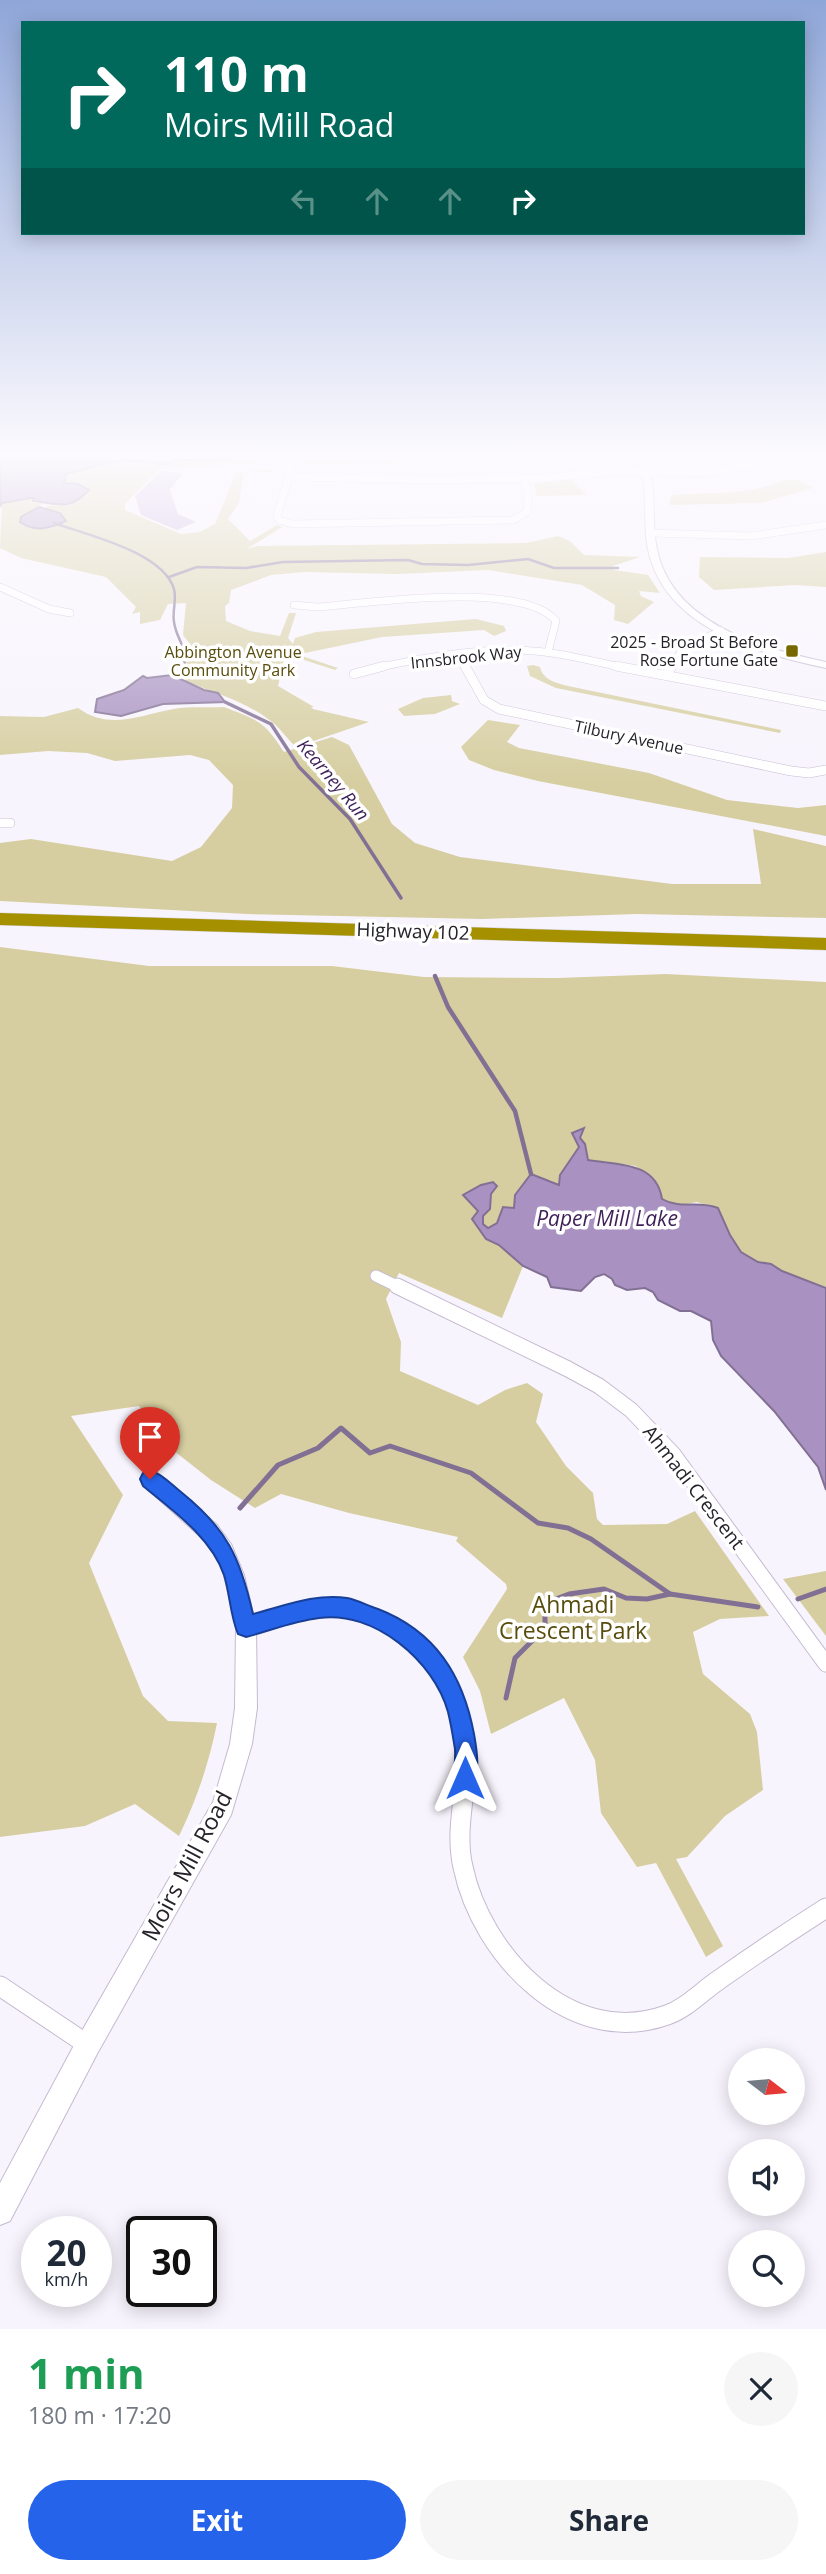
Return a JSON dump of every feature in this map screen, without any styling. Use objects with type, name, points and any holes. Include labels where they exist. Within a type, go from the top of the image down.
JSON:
[{"type":"highway","name":"Highway 102","points":[[0,919],[826,944]]},
{"type":"highway","name":"Highway 102","points":[[0,931],[826,956]]},
{"type":"street","points":[[658,568],[664,583],[685,605],[721,631],[767,649],[826,666]]},
{"type":"street","points":[[0,587],[49,609],[70,613]]},
{"type":"street","points":[[294,605],[317,607],[465,596],[485,597],[552,613],[556,621],[548,652]]},
{"type":"street","points":[[667,674],[683,648],[721,631]]},
{"type":"street","name":"Innsbrook Way","points":[[354,674],[396,664],[459,656],[510,651],[548,652],[826,706]]},
{"type":"street","name":"Tilbury Avenue","points":[[459,656],[484,700],[499,709],[791,771],[808,773],[826,770]]},
{"type":"street","name":"Ahmadi Crescent","points":[[376,1276],[414,1297],[568,1369],[599,1386],[631,1410],[673,1454],[826,1664]]},
{"type":"street","name":"Moirs Mill Road","points":[[0,2211],[88,2045],[223,1807],[242,1744],[246,1708],[246,1627],[234,1575],[223,1551],[192,1514],[150,1479]]},
{"type":"street","points":[[246,1627],[320,1607],[349,1609],[389,1623],[424,1650],[450,1687],[463,1726],[466,1751],[459,1838],[462,1866],[479,1919],[511,1965],[531,1984],[570,2008],[586,2015],[628,2022],[669,2014],[826,1908]]},
{"type":"street","points":[[0,1986],[88,2045]]},
{"type":"green space","name":"Abbington Avenue Community Park","points":[[64,568],[613,568],[614,570],[648,575],[660,593],[639,591],[641,596],[654,602],[628,624],[614,620],[615,605],[582,585],[488,570],[397,574],[305,572],[271,575],[231,590],[229,603],[225,606],[226,621],[250,631],[280,636],[289,613],[296,613],[288,638],[293,644],[295,638],[316,632],[476,619],[504,626],[506,631],[494,636],[484,630],[382,637],[305,653],[298,650],[302,656],[338,668],[335,670],[301,659],[284,659],[278,686],[314,707],[311,707],[313,709],[369,722],[296,747],[276,725],[258,712],[182,679],[180,671],[193,648],[183,635],[186,603],[168,604],[160,620],[140,624],[140,612],[132,614],[136,607],[106,577]]},
{"type":"green space","points":[[699,568],[826,568],[826,587],[796,585],[714,590],[699,577]]},
{"type":"green space","points":[[527,666],[540,667],[547,678],[563,685],[781,730],[780,733],[556,688],[530,676]]},
{"type":"green space","points":[[451,695],[452,701],[460,704],[435,714],[404,716],[398,709],[423,698]]},
{"type":"green space","points":[[224,707],[259,723],[284,752],[332,737],[349,745],[392,824],[415,843],[460,857],[672,884],[761,884],[753,829],[826,846],[826,918],[637,914],[482,919],[247,914],[0,901],[0,843],[31,839],[172,861],[201,847],[232,808],[233,785],[209,760],[190,755],[115,761],[87,753],[48,751],[0,755],[0,716],[44,717],[78,708],[90,715],[113,720],[180,708]]},
{"type":"green space","points":[[488,720],[520,725],[507,742],[519,748],[649,773],[727,800],[798,808],[826,805],[826,836],[538,781],[494,770],[469,760],[461,747]]},
{"type":"green space","name":"Ahmadi Crescent Park","points":[[0,947],[149,966],[332,966],[424,977],[558,978],[666,974],[826,982],[826,1288],[771,1264],[758,1262],[741,1252],[718,1208],[697,1202],[674,1206],[662,1199],[636,1166],[588,1160],[585,1144],[580,1138],[581,1132],[575,1139],[579,1147],[560,1175],[559,1185],[550,1180],[514,1200],[514,1208],[501,1212],[497,1223],[488,1228],[483,1224],[483,1216],[490,1209],[493,1182],[481,1185],[478,1211],[486,1239],[499,1245],[523,1266],[502,1318],[399,1273],[386,1299],[401,1342],[400,1371],[478,1405],[505,1390],[527,1383],[543,1394],[536,1422],[566,1466],[593,1493],[597,1519],[603,1525],[667,1524],[695,1511],[769,1616],[720,1619],[693,1632],[703,1674],[750,1714],[757,1732],[763,1790],[725,1816],[687,1857],[676,1859],[723,1946],[706,1957],[656,1863],[637,1867],[601,1813],[595,1760],[564,1698],[491,1734],[480,1691],[463,1657],[507,1589],[506,1584],[456,1541],[458,1537],[349,1513],[281,1494],[255,1508],[211,1480],[169,1447],[139,1406],[71,1416],[123,1495],[89,1563],[143,1696],[168,1721],[217,1723],[202,1781],[179,1836],[135,1804],[85,1826],[0,1837]]},
{"type":"green space","points":[[826,1571],[826,1636],[783,1579]]},
{"type":"water","points":[[172,675],[204,690],[218,693],[225,702],[163,704],[121,716],[95,712],[97,699],[124,690],[143,676],[147,678]]},
{"type":"water","name":"Paper Mill Lake","points":[[584,1128],[580,1138],[585,1144],[588,1160],[644,1171],[658,1187],[662,1199],[669,1202],[718,1208],[741,1252],[758,1262],[771,1264],[826,1288],[826,1490],[818,1467],[774,1411],[721,1356],[713,1340],[711,1321],[691,1311],[680,1311],[658,1300],[653,1292],[645,1288],[627,1290],[615,1285],[612,1279],[604,1274],[595,1277],[581,1291],[551,1287],[547,1277],[523,1266],[499,1245],[486,1239],[472,1219],[478,1211],[463,1195],[481,1185],[493,1182],[497,1186],[491,1194],[490,1209],[483,1216],[483,1224],[488,1228],[497,1223],[503,1207],[514,1208],[515,1195],[531,1174],[559,1185],[560,1175],[579,1147],[572,1133]]},
{"type":"waterway","name":"Kearney Run","points":[[158,568],[167,576],[174,589],[174,622],[183,648],[184,666]]},
{"type":"waterway","points":[[169,577],[195,568]]},
{"type":"waterway","points":[[231,568],[248,568]]},
{"type":"waterway","points":[[553,568],[618,568]]},
{"type":"waterway","name":"Kearney Run","points":[[182,679],[184,666]]},
{"type":"waterway","name":"Kearney Run","points":[[225,702],[271,724],[299,767],[350,819],[401,898]]},
{"type":"waterway","name":"Kearney Run","points":[[435,976],[448,1007],[515,1111],[531,1174]]},
{"type":"waterway","points":[[240,1508],[278,1465],[318,1448],[341,1428],[370,1453],[390,1446],[471,1473],[538,1523],[568,1528],[591,1539],[670,1594]]},
{"type":"waterway","points":[[506,1698],[515,1658],[545,1628],[545,1603],[569,1594],[604,1589],[626,1598],[647,1599],[670,1594]]},
{"type":"waterway","points":[[798,1599],[826,1589]]},
{"type":"waterway","points":[[670,1594],[758,1607]]},
{"type":"place","name":"2025 - Broad St Before Rose Fortune Gate","points":[[792,651]]},
{"type":"route","points":[[150,1479],[192,1514],[210,1532],[223,1551],[234,1575],[246,1627],[320,1607],[349,1609],[363,1612],[396,1627],[424,1650],[450,1687],[458,1710],[466,1751],[465,1778]]}]
